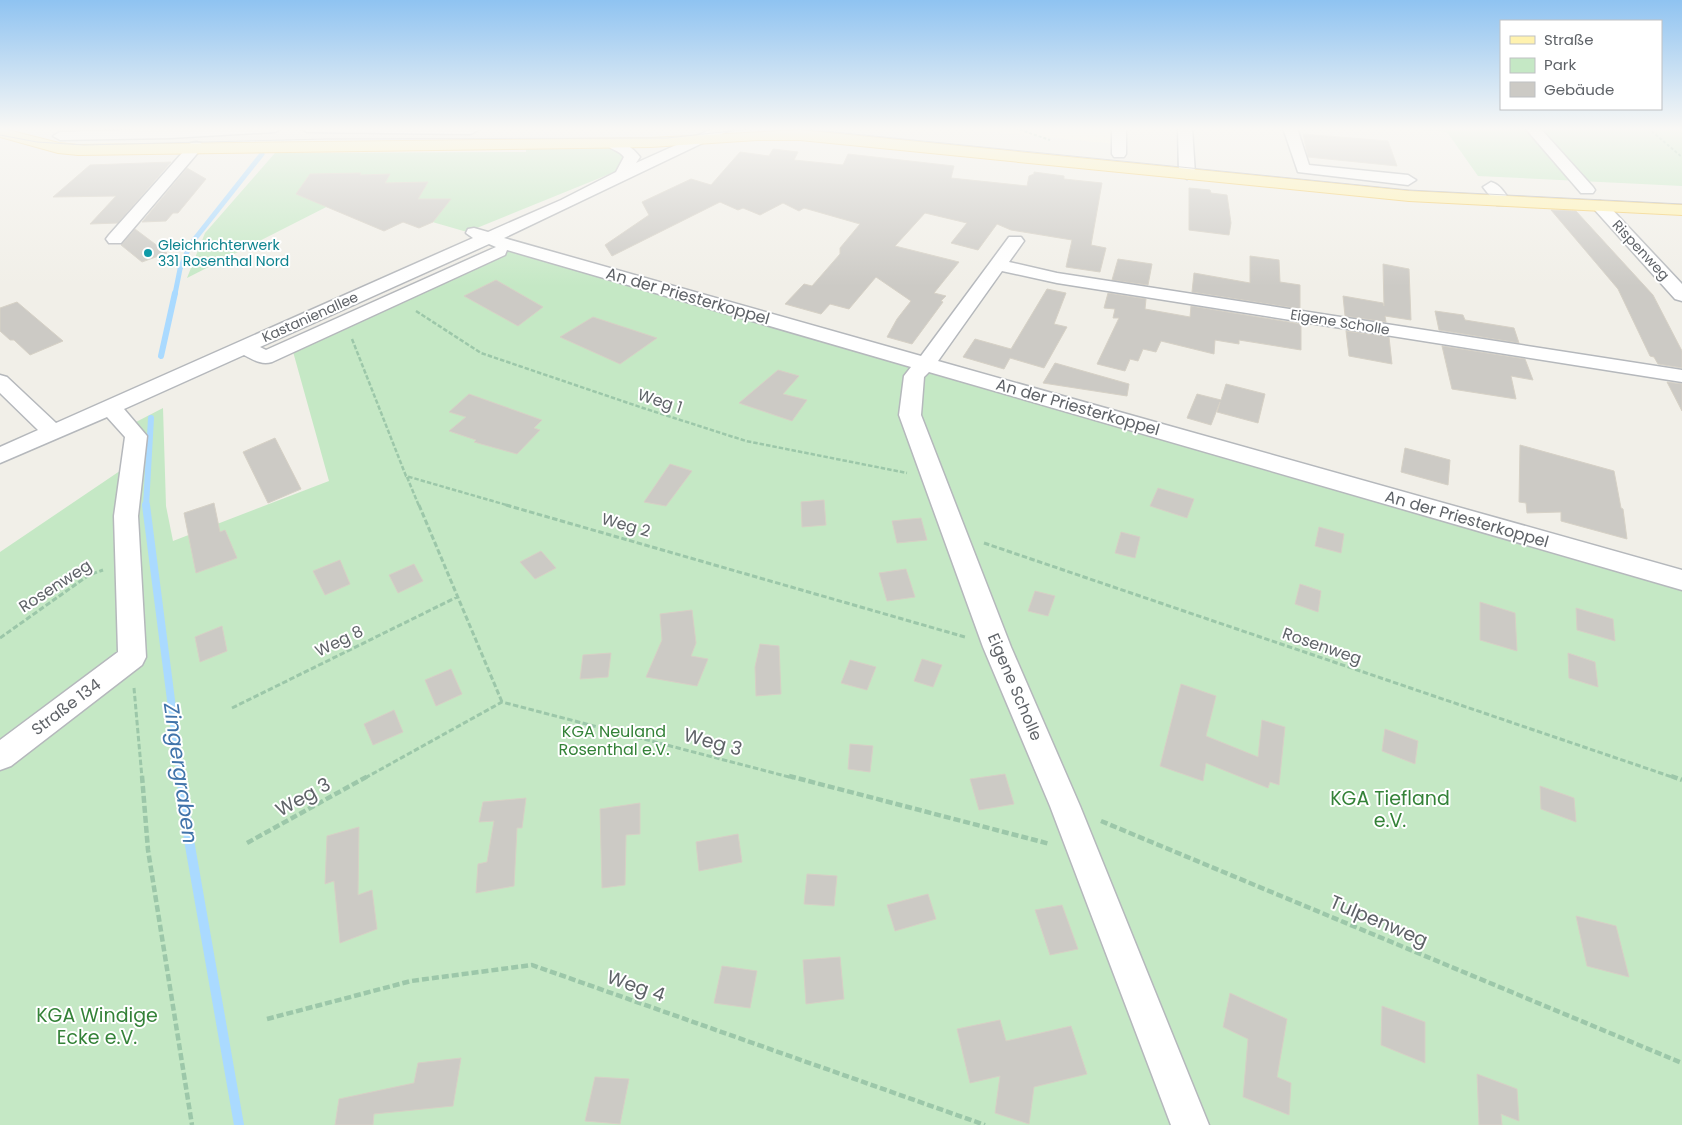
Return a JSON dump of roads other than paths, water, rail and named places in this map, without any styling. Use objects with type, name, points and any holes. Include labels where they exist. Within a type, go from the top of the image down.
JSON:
[{"type":"main road","points":[[1253,180],[1410,196],[1682,210]]},
{"type":"street","points":[[115,239],[166,180]]},
{"type":"street","name":"Kastanienallee","points":[[0,456],[48,427],[480,236],[610,180]]},
{"type":"street","points":[[1579,180],[1587,190]]},
{"type":"street","points":[[1491,187],[1503,202]]},
{"type":"street","name":"Rispenweg","points":[[1600,206],[1682,295]]},
{"type":"street","name":"Kastanienallee","points":[[0,442],[110,407],[244,347],[480,236]]},
{"type":"street","name":"An der Priesterkoppel","points":[[480,236],[1682,580]]},
{"type":"street","name":"Eigene Scholle","points":[[1015,241],[926,364],[914,376],[910,415],[932,478],[955,533],[997,647],[1084,853],[1190,1125]]},
{"type":"street","name":"Kastanienallee","points":[[244,347],[265,358],[511,246]]},
{"type":"street","name":"Eigene Scholle","points":[[999,265],[1057,278],[1682,376]]},
{"type":"street","points":[[0,382],[48,427]]},
{"type":"street","name":"Straße 134","points":[[0,757],[132,657],[126,516],[136,436],[110,407]]},
{"type":"waterway","name":"Zingergraben","points":[[175,294],[180,269],[190,245],[241,180]]},
{"type":"waterway","name":"Zingergraben","points":[[161,356],[175,293]]},
{"type":"waterway","name":"Zingergraben","points":[[146,505],[151,418]]},
{"type":"waterway","name":"Zingergraben","points":[[146,505],[181,778]]},
{"type":"waterway","name":"Zingergraben","points":[[181,776],[189,840],[239,1125]]},
{"type":"tram line","points":[[1315,180],[1409,190],[1682,204]]},
{"type":"place","name":"Gleichrichterwerk 331 Rosenthal Nord","points":[[148,253]]},
{"type":"park label","name":"KGA Neuland Rosenthal e.V.","points":[[614,740]]},
{"type":"park label","name":"KGA Tiefland e.V.","points":[[1390,809]]},
{"type":"park label","name":"KGA Windige Ecke e.V.","points":[[97,1026]]}]
